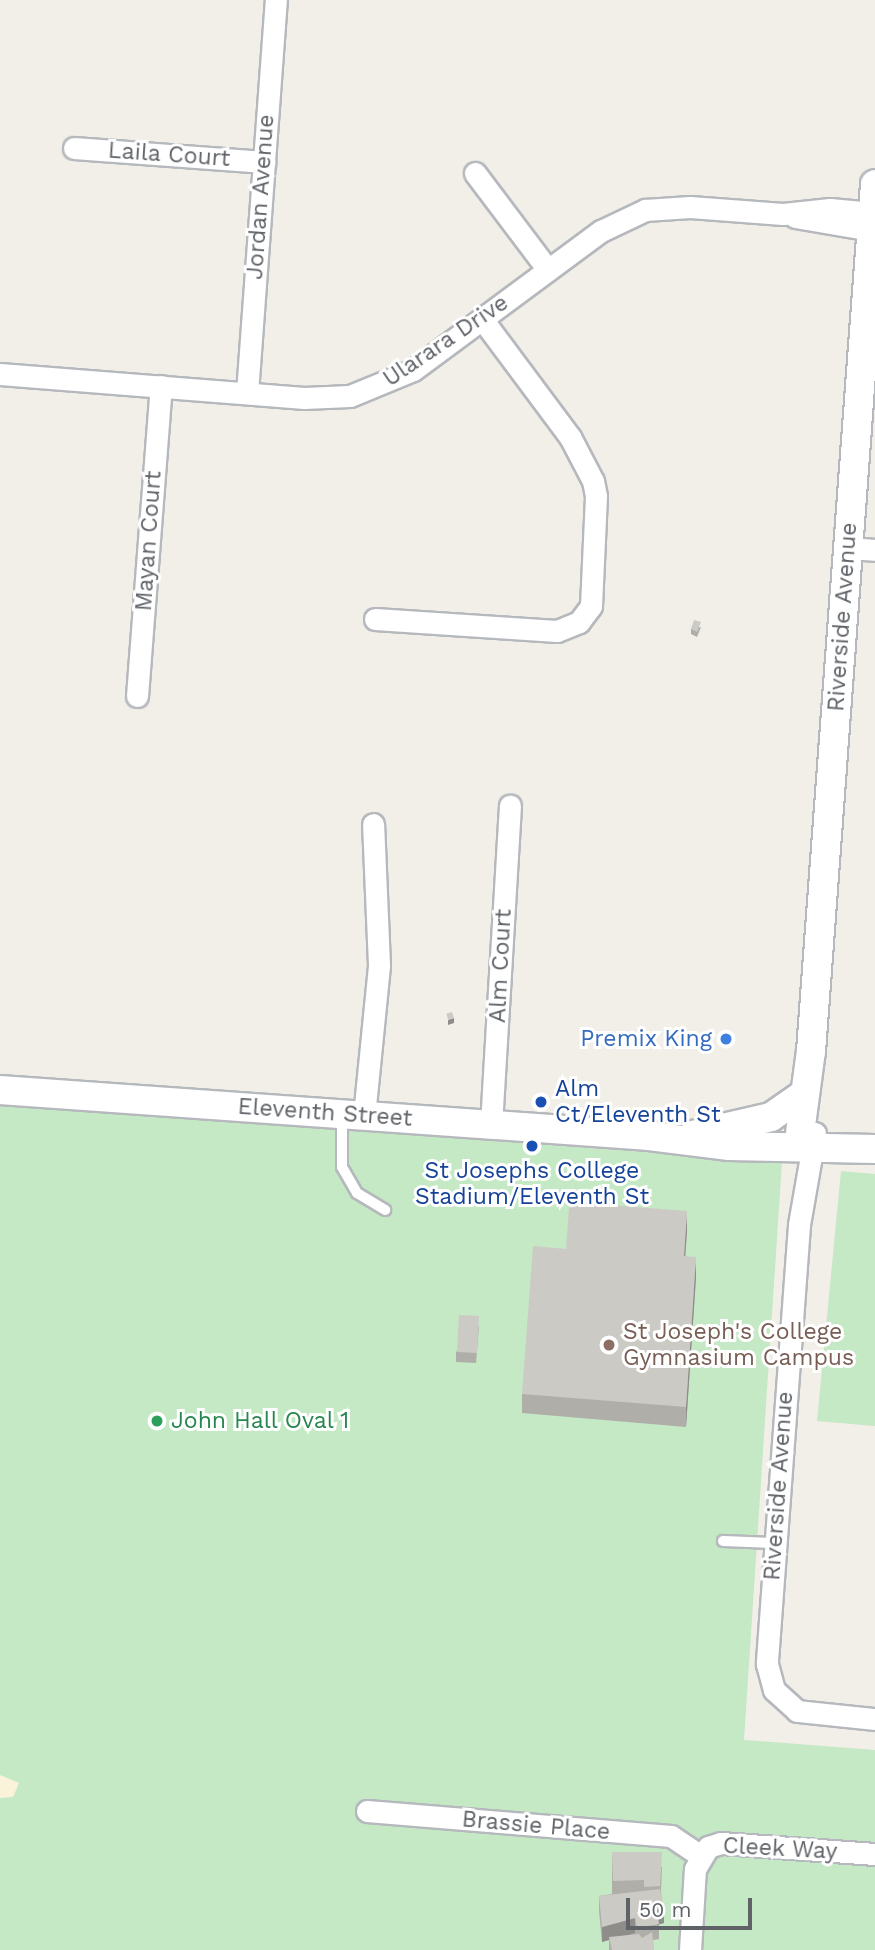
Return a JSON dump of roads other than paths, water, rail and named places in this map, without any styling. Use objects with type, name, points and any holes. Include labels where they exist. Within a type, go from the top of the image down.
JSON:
[{"type":"main road","name":"Riverside Avenue","points":[[807,1141],[811,1051],[861,549],[875,184]]},
{"type":"main road","name":"Riverside Avenue","points":[[807,1141],[803,1095],[811,1051]]},
{"type":"main road","name":"Eleventh Street","points":[[0,1090],[649,1136],[807,1141],[875,1135]]},
{"type":"main road","points":[[690,1135],[771,1117],[803,1095]]},
{"type":"main road","name":"Eleventh Street","points":[[649,1136],[690,1135],[807,1141],[875,1149]]},
{"type":"street","name":"Jordan Avenue","points":[[247,393],[276,0]]},
{"type":"street","name":"Laila Court","points":[[74,148],[264,162]]},
{"type":"street","points":[[475,173],[548,270]]},
{"type":"street","name":"Ularara Drive","points":[[0,374],[328,398],[368,392],[413,370],[601,231],[645,210],[690,207],[783,214],[826,225],[872,221]]},
{"type":"street","points":[[375,619],[557,631],[579,622],[591,606],[596,496],[593,481],[570,437],[482,319]]},
{"type":"street","name":"Mayan Court","points":[[137,696],[161,386]]},
{"type":"street","name":"Alm Court","points":[[491,1125],[510,806]]},
{"type":"street","points":[[353,1115],[379,965],[373,824]]},
{"type":"street","name":"Riverside Avenue","points":[[807,1141],[774,1543],[767,1664],[774,1689],[783,1700],[807,1713],[875,1719]]},
{"type":"street","name":"Brassie Place","points":[[368,1811],[568,1831],[671,1836],[699,1855]]},
{"type":"street","name":"Cleek Way","points":[[690,1950],[699,1855],[721,1843],[875,1854]]},
{"type":"lane","points":[[353,1115],[342,1167],[357,1193],[385,1210]]},
{"type":"lane","points":[[723,1541],[774,1543]]},
{"type":"place","name":"Premix King","points":[[726,1039]]},
{"type":"place","name":"Alm Ct/Eleventh St","points":[[541,1102]]},
{"type":"place","name":"St Josephs College Stadium/Eleventh St","points":[[532,1146]]},
{"type":"place","name":"St Joseph's College Gymnasium Campus","points":[[609,1345]]},
{"type":"place","name":"John Hall Oval 1","points":[[157,1421]]}]
